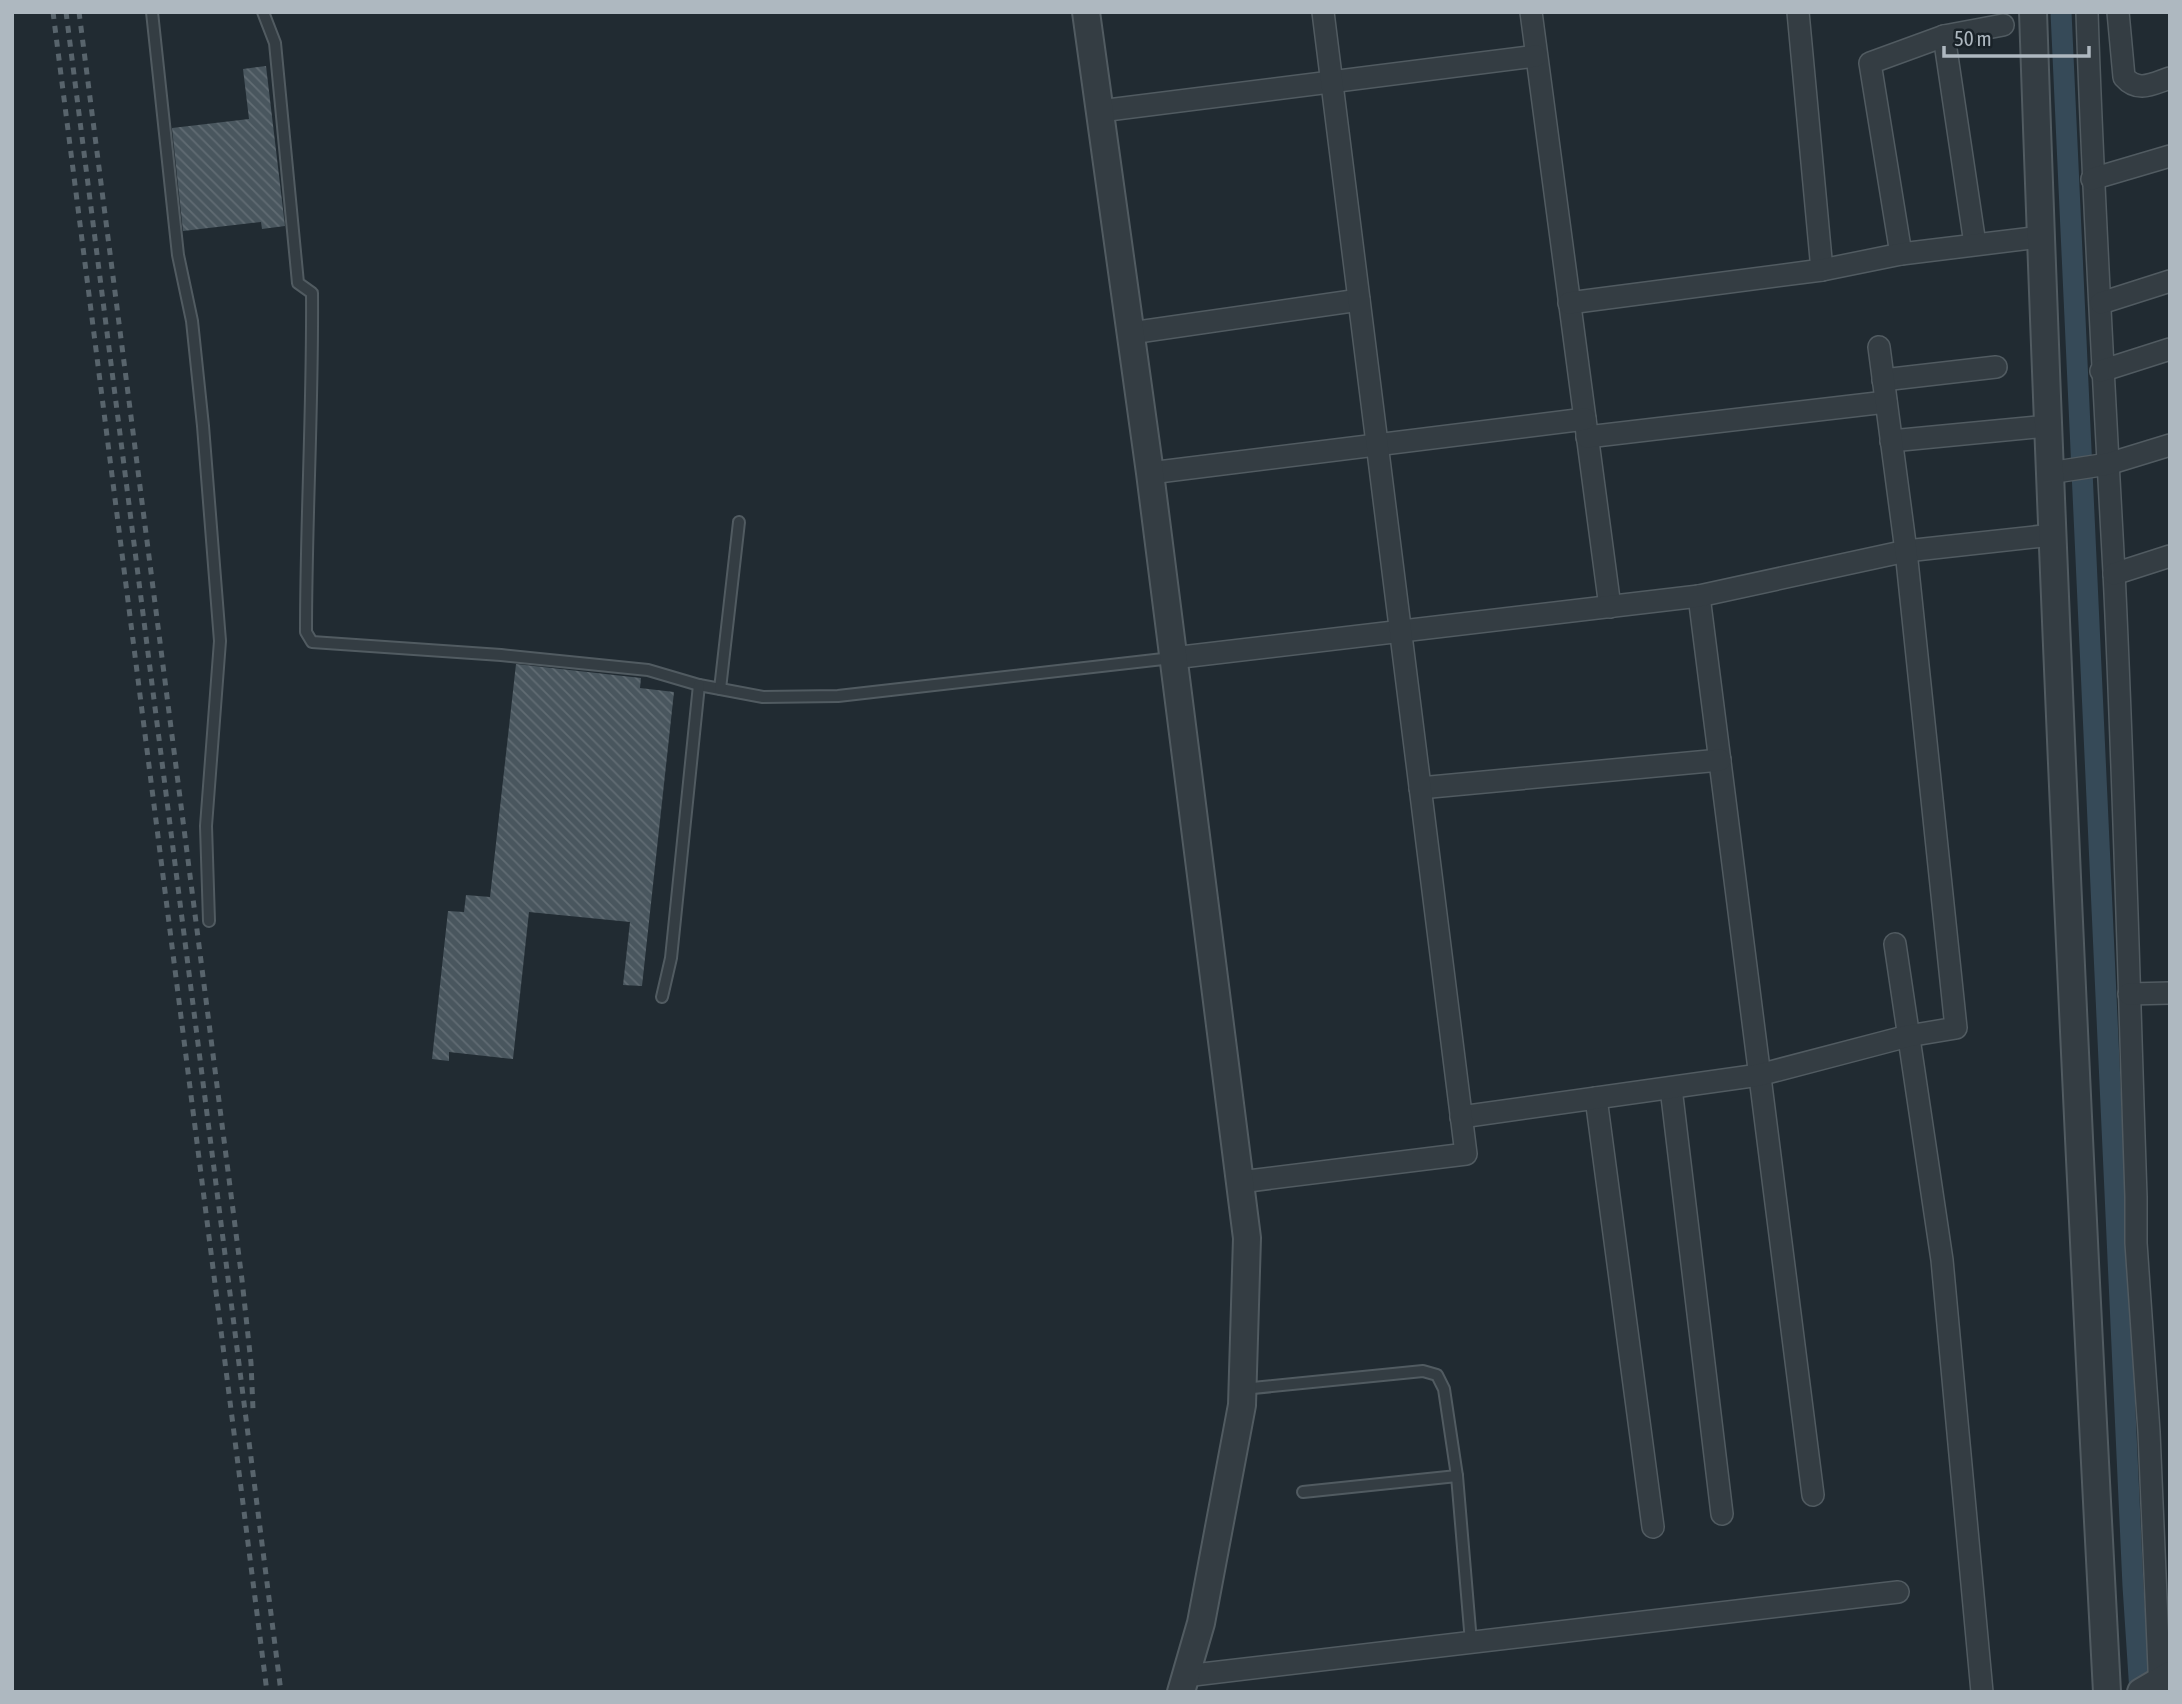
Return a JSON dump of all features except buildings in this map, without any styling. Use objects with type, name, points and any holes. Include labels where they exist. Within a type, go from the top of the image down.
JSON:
[{"type":"street","points":[[1086,12],[1150,473],[1247,1238],[1241,1405],[1201,1623],[1183,1684],[1471,1642],[1898,1592]]},
{"type":"street","points":[[1240,1182],[1466,1154],[1323,12]]},
{"type":"street","points":[[1531,12],[1610,607]]},
{"type":"street","points":[[1798,12],[1822,270]]},
{"type":"street","points":[[2033,12],[2047,426],[2056,472],[2052,535],[2088,1341],[2107,1692]]},
{"type":"street","points":[[2087,12],[2092,179],[2101,303],[2101,466],[2114,574],[2136,1243],[2149,1432],[2162,1553],[2156,1685]]},
{"type":"street","points":[[2118,12],[2124,77],[2130,85],[2144,88],[2170,78]]},
{"type":"street","points":[[1901,254],[1870,63],[1944,36],[2003,25]]},
{"type":"street","points":[[1944,36],[1975,244]]},
{"type":"street","points":[[1100,111],[1536,56]]},
{"type":"street","points":[[2092,179],[2170,156]]},
{"type":"street","points":[[1569,303],[1822,270],[1901,254],[2040,237]]},
{"type":"street","points":[[2101,303],[2170,281]]},
{"type":"street","points":[[1131,333],[1359,300]]},
{"type":"street","points":[[1461,1117],[1759,1075],[1908,1036],[1956,1028],[1906,551],[1879,347]]},
{"type":"street","points":[[2101,371],[2170,349]]},
{"type":"street","points":[[1883,380],[1996,367]]},
{"type":"street","points":[[1150,473],[1377,445],[1886,402]]},
{"type":"street","points":[[1891,441],[2047,426]]},
{"type":"street","points":[[2056,472],[2101,466],[2170,445]]},
{"type":"street","points":[[1173,658],[1699,596],[1906,551],[2052,535]]},
{"type":"street","points":[[2114,574],[2170,556]]},
{"type":"street","points":[[1699,596],[1813,1494]]},
{"type":"street","points":[[1420,788],[1720,760]]},
{"type":"street","points":[[1895,944],[1942,1260],[1982,1692]]},
{"type":"street","points":[[2129,994],[2170,993]]},
{"type":"street","points":[[1671,1087],[1721,1514]]},
{"type":"street","points":[[1596,1098],[1653,1527]]},
{"type":"lane","points":[[152,12],[178,255],[192,321],[220,641],[205,827],[209,920]]},
{"type":"lane","points":[[263,12],[275,43],[298,283],[312,293],[313,364],[306,538],[306,632],[312,642],[501,655],[639,669],[699,685],[763,697],[838,696],[1173,658]]},
{"type":"lane","points":[[720,689],[739,522]]},
{"type":"lane","points":[[662,997],[671,958],[699,685]]},
{"type":"lane","points":[[1242,1389],[1423,1371],[1437,1375],[1444,1389],[1457,1476],[1471,1642]]},
{"type":"lane","points":[[1303,1492],[1457,1476]]},
{"type":"waterway","points":[[2061,12],[2140,1692]]},
{"type":"railway","points":[[53,12],[267,1692]]},
{"type":"railway","points":[[66,12],[281,1692]]},
{"type":"railway","points":[[79,12],[242,1280],[253,1409]]}]
